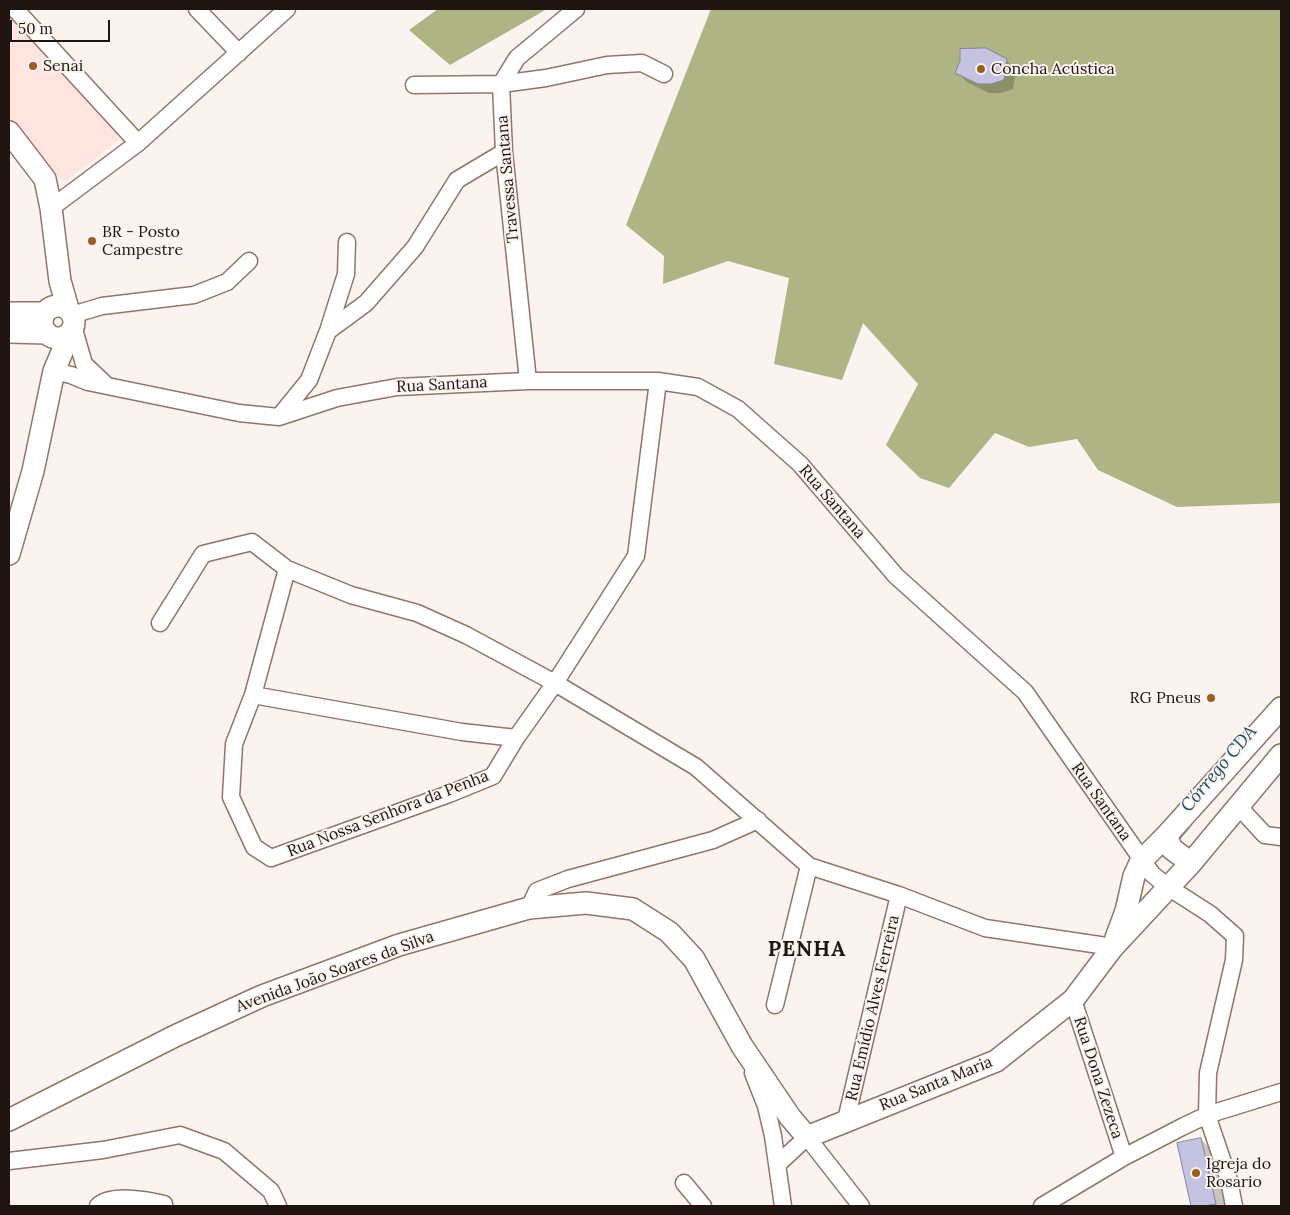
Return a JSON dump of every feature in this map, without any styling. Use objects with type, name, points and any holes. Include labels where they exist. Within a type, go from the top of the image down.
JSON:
[{"type":"main road","points":[[9,132],[45,179],[51,208],[60,281],[60,321],[54,371],[33,471],[9,554]]},
{"type":"main road","points":[[9,313],[60,321]]},
{"type":"main road","points":[[9,332],[60,321]]},
{"type":"main road","points":[[1113,947],[1126,911],[1134,876],[1141,860],[1166,836],[1281,708]]},
{"type":"main road","points":[[1113,947],[1192,863],[1281,755]]},
{"type":"main road","points":[[1166,836],[1172,849],[1192,863]]},
{"type":"main road","name":"Avenida João Soares da Silva","points":[[9,1120],[175,1036],[262,996],[399,945],[529,908],[586,903],[633,909],[669,932],[694,959],[742,1046],[790,1117],[807,1137]]},
{"type":"main road","name":"Rua Santa Maria","points":[[807,1137],[996,1060],[1073,1000],[1113,947]]},
{"type":"street","points":[[15,9],[138,143]]},
{"type":"street","points":[[197,9],[239,53]]},
{"type":"street","points":[[51,208],[138,143],[287,9]]},
{"type":"street","points":[[500,84],[517,58],[576,9]]},
{"type":"street","points":[[414,85],[500,84],[546,78],[607,64],[642,63],[664,74]]},
{"type":"street","name":"Travessa Santana","points":[[500,84],[504,152],[528,381]]},
{"type":"street","points":[[328,331],[366,303],[415,247],[457,180],[504,152]]},
{"type":"street","points":[[279,417],[309,380],[328,331],[346,274],[347,242]]},
{"type":"street","points":[[105,384],[84,364],[60,321],[102,306],[194,295],[227,282],[249,261]]},
{"type":"street","name":"Rua Santana","points":[[54,371],[88,382],[239,413],[279,417],[337,398],[397,387],[528,381],[658,381],[698,386],[738,409],[800,464],[896,576],[1025,692],[1152,874],[1168,887],[1210,914],[1235,936],[1234,960],[1208,1073],[1207,1115]]},
{"type":"street","name":"Rua Nossa Senhora da Penha","points":[[287,569],[253,695],[234,744],[231,797],[254,848],[271,858],[494,776],[516,738],[555,683],[636,556],[658,381]]},
{"type":"street","points":[[160,623],[203,554],[252,542],[287,569],[351,595],[417,612],[466,635],[555,683],[696,767],[809,866],[899,896],[985,928],[1113,947]]},
{"type":"street","points":[[253,695],[462,732],[516,738]]},
{"type":"street","points":[[1238,806],[1265,834],[1281,838]]},
{"type":"street","points":[[529,908],[537,892],[568,879],[713,840],[758,820]]},
{"type":"street","points":[[775,1004],[809,866]]},
{"type":"street","name":"Rua Emídio Alves Ferreira","points":[[846,1120],[899,896]]},
{"type":"street","name":"Rua Dona Zezeca","points":[[1073,1000],[1124,1157]]},
{"type":"street","points":[[742,1046],[766,1106],[778,1164],[783,1206]]},
{"type":"street","points":[[1042,1206],[1124,1157],[1207,1115],[1281,1092]]},
{"type":"street","points":[[1207,1115],[1229,1180],[1234,1206]]},
{"type":"street","points":[[9,1161],[103,1150],[180,1135],[224,1151],[271,1191],[278,1206]]},
{"type":"street","points":[[778,1164],[807,1137]]},
{"type":"street","name":"Avenida João Soares da Silva","points":[[807,1137],[861,1206]]},
{"type":"street","points":[[684,1183],[703,1206]]},
{"type":"street","points":[[98,1206],[108,1200],[126,1199],[147,1200],[164,1204]]},
{"type":"shaded area","name":"Senai","points":[[9,12],[121,138],[66,181],[48,170],[9,120]]},
{"type":"green space","points":[[438,9],[547,9],[450,65],[409,30]]},
{"type":"green space","points":[[711,9],[1281,9],[1281,503],[1177,507],[1098,470],[1077,439],[1029,447],[995,433],[949,488],[920,478],[886,445],[918,384],[863,323],[842,380],[774,364],[789,278],[728,261],[663,284],[664,256],[626,225]]},
{"type":"building","name":"Concha Acústica","points":[[986,48],[1007,59],[1004,80],[991,84],[978,84],[955,73],[960,61],[960,49]]},
{"type":"building","name":"Igreja do Rosario","points":[[1201,1138],[1216,1204],[1191,1206],[1177,1143]]},
{"type":"waterway","name":"Córrego CDA","points":[[1178,839],[1188,827]]},
{"type":"place","name":"Senai","points":[[33,66]]},
{"type":"place","name":"Concha Acústica","points":[[981,69]]},
{"type":"place","name":"BR - Posto Campestre","points":[[92,241]]},
{"type":"place","name":"RG Pneus","points":[[1211,698]]},
{"type":"place","name":"Igreja do Rosario","points":[[1196,1173]]},
{"type":"district","name":"PENHA","points":[[807,950]]}]
